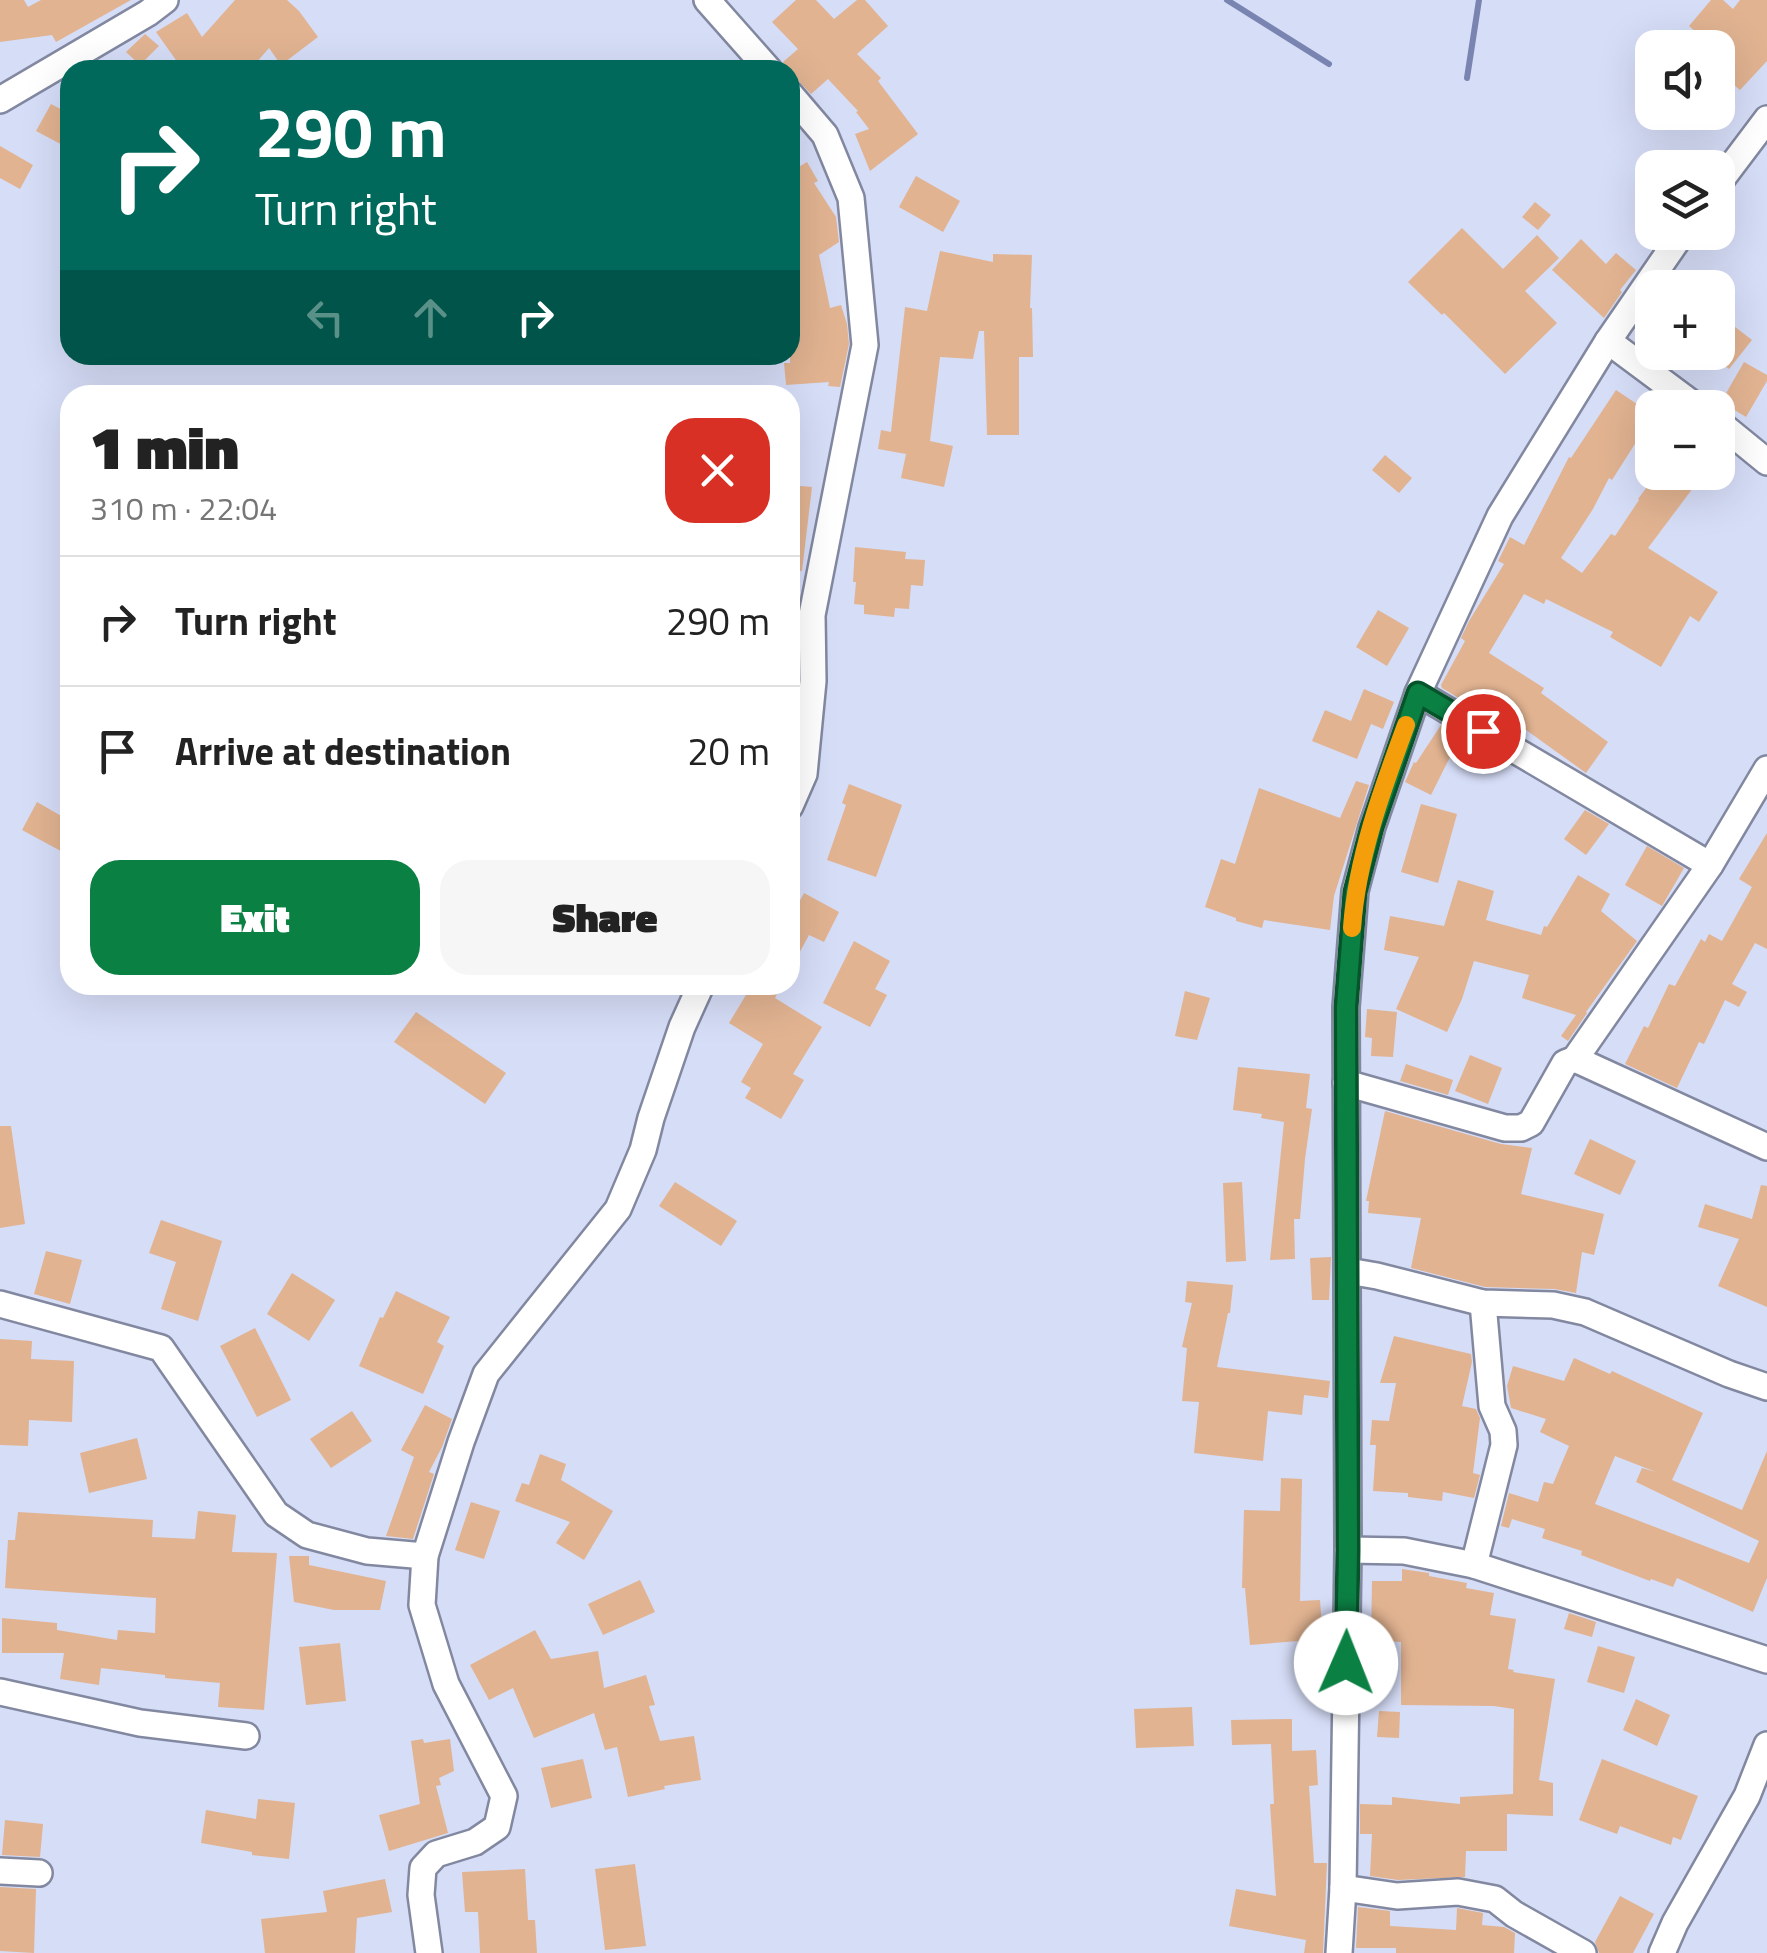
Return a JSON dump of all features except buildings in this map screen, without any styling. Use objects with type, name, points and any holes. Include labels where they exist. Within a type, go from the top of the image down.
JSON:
[{"type":"street","points":[[69,60],[165,0]]},
{"type":"street","points":[[707,0],[760,60]]},
{"type":"street","points":[[0,100],[60,65]]},
{"type":"street","points":[[800,106],[825,135],[851,198],[865,345],[812,614],[813,680],[800,783]]},
{"type":"street","points":[[1735,161],[1767,119]]},
{"type":"street","points":[[1339,1953],[1348,1550],[1346,1007],[1355,892],[1372,827],[1418,693],[1500,516],[1608,341],[1671,250]]},
{"type":"street","points":[[1608,341],[1674,390]]},
{"type":"street","points":[[1735,436],[1767,462]]},
{"type":"street","points":[[1418,693],[1710,865]]},
{"type":"street","points":[[1346,1083],[1505,1128],[1532,1124],[1565,1063],[1574,1059],[1710,865],[1767,770]]},
{"type":"street","points":[[428,1953],[421,1895],[423,1868],[436,1854],[476,1842],[497,1826],[504,1796],[446,1684],[422,1604],[424,1556],[486,1374],[618,1209],[643,1150],[696,995]]},
{"type":"street","points":[[1574,1059],[1767,1148]]},
{"type":"street","points":[[1348,1271],[1483,1303],[1553,1305],[1586,1312],[1767,1387]]},
{"type":"street","points":[[1474,1565],[1504,1445],[1504,1431],[1492,1406],[1483,1303]]},
{"type":"street","points":[[0,1304],[161,1348],[276,1514],[307,1535],[367,1551],[424,1556]]},
{"type":"street","points":[[1348,1550],[1404,1552],[1474,1565],[1767,1660]]},
{"type":"street","points":[[0,1692],[140,1723],[246,1736]]},
{"type":"street","points":[[1662,1953],[1747,1796],[1767,1746]]},
{"type":"street","points":[[0,1871],[39,1872]]},
{"type":"street","points":[[1343,1888],[1398,1896],[1458,1892],[1496,1899],[1514,1914],[1583,1953]]},
{"type":"waterway","points":[[1227,0],[1329,64]]},
{"type":"waterway","points":[[1467,78],[1479,0]]},
{"type":"slow traffic","points":[[1352,928],[1355,892],[1372,827],[1406,725]]},
{"type":"route","points":[[1346,1663],[1346,1007],[1355,892],[1372,827],[1418,693],[1483,731]]}]
